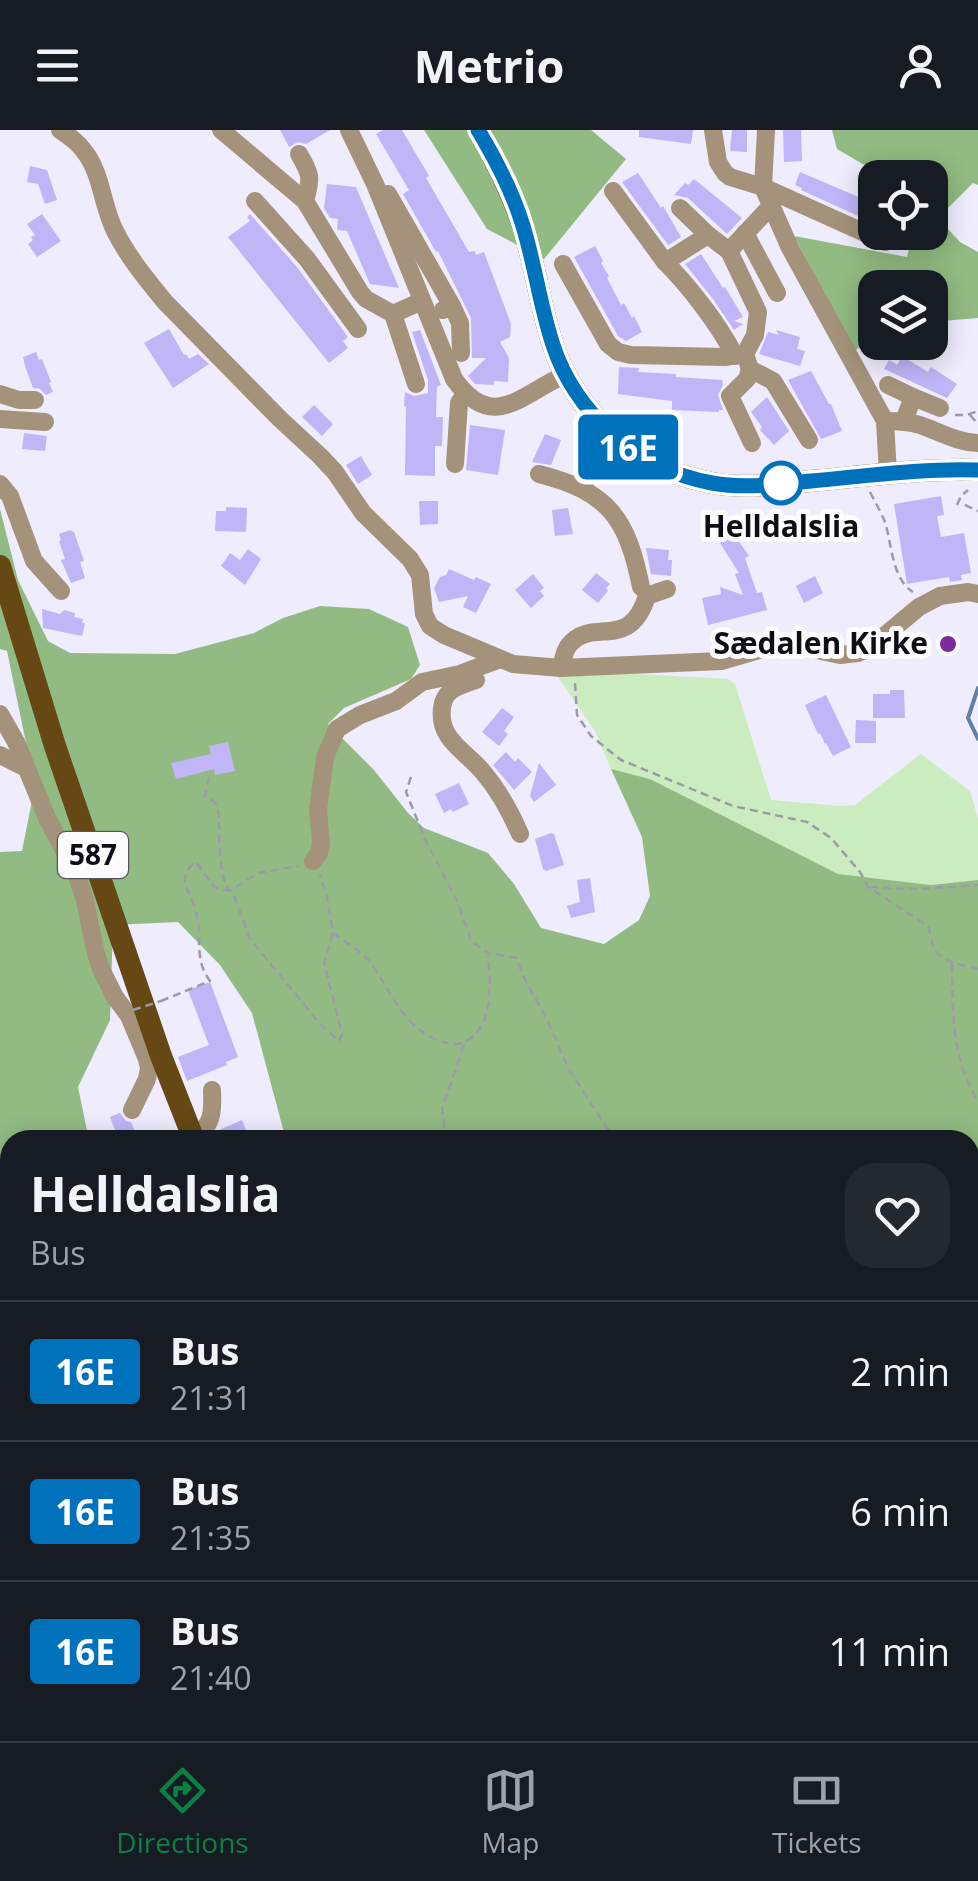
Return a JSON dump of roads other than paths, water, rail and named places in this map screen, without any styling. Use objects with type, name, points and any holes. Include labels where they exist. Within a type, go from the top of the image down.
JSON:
[{"type":"main road","points":[[478,130],[516,207],[565,375],[587,408],[619,440],[654,464],[713,483],[754,485],[888,474],[973,480]]},
{"type":"main road","name":"587","points":[[0,566],[56,746],[161,1056],[190,1130]]},
{"type":"street","points":[[60,130],[86,153],[117,235],[148,282],[320,456],[363,513],[410,558],[420,575],[424,614],[430,626],[444,635],[507,662],[568,668],[721,661],[783,643],[840,655],[858,654],[919,607],[940,596],[978,594]]},
{"type":"street","points":[[350,130],[454,379],[464,394],[495,407],[517,402],[565,375]]},
{"type":"street","points":[[713,130],[718,162],[725,174],[858,231]]},
{"type":"street","points":[[766,130],[762,187],[790,248],[894,421]]},
{"type":"street","points":[[230,132],[305,201],[366,299],[392,314],[452,306]]},
{"type":"street","points":[[299,154],[311,180],[305,201]]},
{"type":"street","points":[[613,191],[743,360],[773,381],[809,440]]},
{"type":"street","points":[[388,194],[452,306],[460,324],[461,353]]},
{"type":"street","points":[[255,200],[307,259],[358,329]]},
{"type":"street","points":[[729,251],[771,206]]},
{"type":"street","points":[[680,208],[729,251],[758,312],[756,335],[743,360],[747,378],[730,396],[752,443]]},
{"type":"street","points":[[745,233],[778,294]]},
{"type":"street","points":[[665,262],[708,236]]},
{"type":"street","points":[[307,259],[331,243]]},
{"type":"street","points":[[563,264],[608,344],[618,352],[743,360]]},
{"type":"street","points":[[392,314],[416,384]]},
{"type":"street","points":[[888,385],[940,408]]},
{"type":"street","points":[[0,394],[35,400]]},
{"type":"street","points":[[455,464],[459,403],[464,394]]},
{"type":"street","points":[[888,474],[894,421],[913,397]]},
{"type":"street","points":[[0,419],[45,422]]},
{"type":"street","points":[[894,421],[920,425],[954,440],[978,443]]},
{"type":"street","points":[[584,467],[585,489]]},
{"type":"street","points":[[539,474],[585,489],[604,504],[625,530],[641,587]]},
{"type":"street","points":[[0,484],[10,496],[34,560],[61,592]]},
{"type":"street","points":[[568,668],[566,647],[577,638],[621,630],[636,621],[647,596],[667,589]]},
{"type":"street","points":[[507,662],[449,691],[443,699],[441,718],[449,739],[481,769],[507,804],[520,834]]},
{"type":"street","points":[[308,862],[320,854],[318,810],[325,758],[337,729],[396,701],[422,682],[507,662]]},
{"type":"street","points":[[0,714],[76,874],[102,971],[129,1016],[147,1059],[148,1078],[132,1110]]},
{"type":"street","points":[[0,755],[26,768]]},
{"type":"street","points":[[102,971],[129,962]]},
{"type":"street","points":[[206,1130],[213,1110],[212,1090]]},
{"type":"waterway","points":[[978,688],[968,718],[978,739]]},
{"type":"place","name":"Helldalslia","points":[[781,483]]},
{"type":"place","name":"Sædalen Kirke","points":[[948,644]]}]
